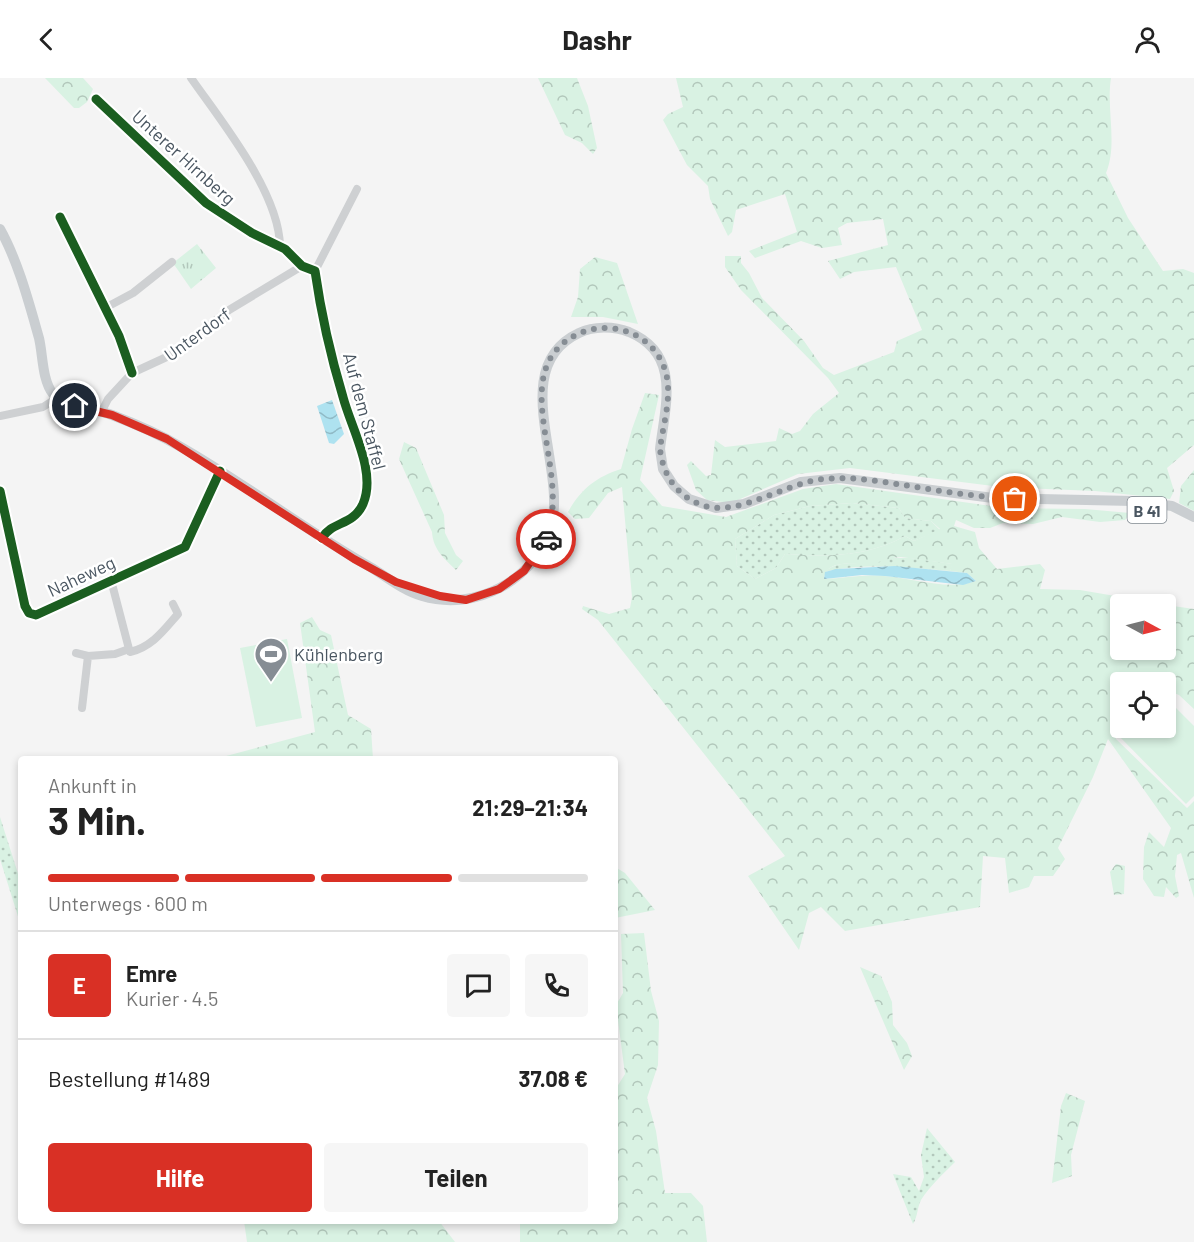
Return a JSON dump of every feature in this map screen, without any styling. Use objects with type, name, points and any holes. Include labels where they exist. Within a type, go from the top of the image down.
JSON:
[{"type":"main road","points":[[0,229],[38,336],[48,384],[57,398]]},
{"type":"main road","name":"B 41","points":[[57,398],[71,405],[102,411],[167,439],[322,538],[420,596],[456,600],[483,595],[507,584],[532,564],[544,544],[551,526],[555,502],[543,410],[544,373],[562,344],[591,329],[614,328],[635,334],[659,357],[668,388],[660,449],[661,459],[674,486],[698,504],[716,508],[734,507],[801,482],[840,478],[993,498],[1127,500],[1180,508],[1194,517]]},
{"type":"main road","name":"B 41","points":[[1099,501],[1173,513],[1194,523]]},
{"type":"street","points":[[191,78],[256,173],[268,201],[280,246]]},
{"type":"street","name":"Unterer Hirnberg","points":[[96,99],[206,203],[252,233],[280,246],[302,266],[315,271]]},
{"type":"street","points":[[315,271],[357,189]]},
{"type":"street","points":[[60,217],[105,308],[132,373]]},
{"type":"street","points":[[105,308],[133,293],[172,262]]},
{"type":"street","name":"Unterdorf","points":[[102,411],[108,399],[132,373],[171,355],[229,310],[302,266]]},
{"type":"street","name":"Auf dem Staffel","points":[[315,271],[343,397],[364,461],[366,483],[364,501],[359,512],[346,523],[329,530],[322,538]]},
{"type":"street","points":[[0,416],[43,407],[57,398]]},
{"type":"street","name":"Naheweg","points":[[0,491],[25,606],[29,613],[43,612],[185,547],[220,471]]},
{"type":"street","points":[[111,580],[130,652],[140,650],[158,637],[178,614],[173,604]]},
{"type":"street","points":[[76,653],[88,656],[115,654],[129,649]]},
{"type":"street","points":[[82,708],[88,656]]},
{"type":"green space","points":[[45,78],[83,78],[93,89],[87,102],[79,108],[74,108]]},
{"type":"green space","points":[[538,78],[577,78],[588,106],[597,148],[593,154],[582,143],[565,135]]},
{"type":"green space","points":[[676,78],[1111,78],[1112,138],[1106,173],[1128,218],[1163,271],[1183,269],[1194,273],[1194,445],[1167,468],[1174,491],[1170,499],[1095,491],[1001,487],[850,468],[798,474],[731,503],[707,500],[696,490],[687,465],[691,461],[706,476],[711,475],[715,440],[725,447],[776,441],[779,428],[792,434],[800,431],[813,414],[839,393],[828,378],[741,290],[725,267],[725,256],[741,256],[741,263],[762,298],[804,341],[823,368],[834,375],[894,352],[897,341],[922,330],[896,267],[854,272],[840,279],[828,261],[888,245],[883,219],[847,223],[838,228],[842,245],[822,248],[801,241],[755,258],[749,251],[797,232],[785,194],[736,210],[732,232],[728,236],[710,199],[708,186],[687,165],[663,120],[668,114],[683,107]]},
{"type":"green space","points":[[197,244],[216,268],[191,289],[173,263]]},
{"type":"green space","points":[[595,257],[617,263],[638,324],[603,317],[571,317],[578,297],[580,269]]},
{"type":"green space","points":[[645,393],[659,395],[640,480],[662,506],[726,517],[803,489],[836,484],[1005,508],[1085,509],[1130,513],[1125,520],[1100,522],[1062,517],[1033,524],[1003,523],[990,528],[974,528],[956,520],[954,526],[975,532],[979,548],[997,569],[1040,564],[1045,570],[1040,589],[1080,590],[1110,595],[1110,660],[1176,660],[1176,606],[1194,609],[1194,709],[1176,694],[1176,672],[1110,672],[1110,738],[1116,738],[1187,808],[1194,801],[1194,898],[1181,853],[1177,855],[1175,876],[1179,896],[1176,898],[1166,887],[1164,897],[1154,896],[1143,879],[1144,847],[1149,832],[1164,847],[1171,828],[1108,739],[1093,777],[1058,848],[1065,859],[1053,876],[1034,876],[1029,887],[1009,893],[1005,858],[983,856],[980,907],[845,931],[821,907],[809,913],[799,950],[748,876],[785,856],[598,620],[582,609],[583,606],[609,614],[630,608],[632,597],[622,487],[608,493],[589,518],[575,519],[568,512],[590,485],[621,469]],"holes":[[[852,503],[899,508],[905,518],[931,521],[940,529],[914,541],[905,536],[862,552],[832,555],[785,554],[776,568],[755,579],[737,566],[735,539],[774,515],[810,506]],[[901,557],[952,564],[950,571],[967,573],[976,581],[954,585],[876,576],[824,579],[826,572],[836,565],[867,564],[892,558]]]},
{"type":"green space","points":[[404,442],[416,448],[444,515],[445,533],[456,555],[463,561],[456,570],[437,549],[432,532],[399,459]]},
{"type":"green space","points":[[1194,470],[1194,511],[1179,503],[1181,486]]},
{"type":"green space","points":[[852,503],[899,508],[905,518],[931,521],[940,530],[914,541],[905,536],[862,552],[832,555],[785,554],[776,568],[755,579],[737,566],[735,539],[774,515],[810,506]]},
{"type":"green space","points":[[885,558],[911,558],[953,564],[950,571],[870,566],[825,572],[831,567],[846,563],[870,563]]},
{"type":"green space","points":[[312,617],[320,630],[331,635],[348,715],[371,729],[373,756],[226,756],[315,732],[300,623]]},
{"type":"green space","name":"Kühlenberg","points":[[287,639],[302,718],[256,727],[240,648]]},
{"type":"green space","points":[[1176,708],[1194,726],[1194,796],[1186,804],[1121,738],[1176,738]]},
{"type":"green space","points":[[0,817],[18,874],[18,916],[0,859]]},
{"type":"green space","points":[[1116,864],[1125,866],[1124,894],[1114,895],[1110,872]]},
{"type":"green space","points":[[618,869],[625,873],[655,910],[618,917]]},
{"type":"green space","points":[[644,933],[651,991],[659,1021],[658,1065],[647,1098],[656,1131],[665,1193],[691,1193],[703,1206],[707,1242],[520,1242],[520,1224],[618,1224],[618,1085],[625,1074],[618,1020],[618,1002],[623,993],[621,934]]},
{"type":"green space","points":[[860,967],[881,976],[892,1002],[893,1025],[907,1043],[912,1056],[904,1070]]},
{"type":"green space","points":[[1066,1093],[1085,1101],[1071,1155],[1072,1176],[1052,1183],[1061,1106]]},
{"type":"green space","points":[[927,1128],[955,1162],[921,1200],[913,1224],[893,1174],[911,1177],[919,1191],[924,1177],[921,1155]]},
{"type":"green space","points":[[244,1224],[441,1224],[455,1242],[247,1242]]},
{"type":"water","points":[[332,400],[344,434],[334,444],[329,443],[317,406]]},
{"type":"water","points":[[895,566],[967,573],[976,581],[963,585],[862,575],[824,579],[825,572],[836,569]]},
{"type":"cycle path","points":[[96,99],[206,203],[252,233],[285,249],[302,266],[315,271],[330,351],[361,450],[367,478],[363,504],[359,511],[331,529],[322,538]]},
{"type":"cycle path","points":[[60,217],[119,336],[132,373]]},
{"type":"cycle path","points":[[0,491],[25,606],[29,613],[36,615],[185,547],[220,471]]},
{"type":"way so far","points":[[546,539],[554,514],[555,502],[543,410],[544,373],[562,344],[581,332],[602,327],[635,334],[659,357],[667,378],[668,388],[660,449],[663,469],[681,493],[698,504],[716,508],[734,507],[801,482],[840,478],[866,479],[975,496],[1015,499]]},
{"type":"place","name":"Kühlenberg","points":[[271,683]]},
{"type":"route","points":[[75,406],[102,411],[167,439],[354,559],[396,582],[440,596],[466,600],[499,589],[532,564],[546,539]]}]
